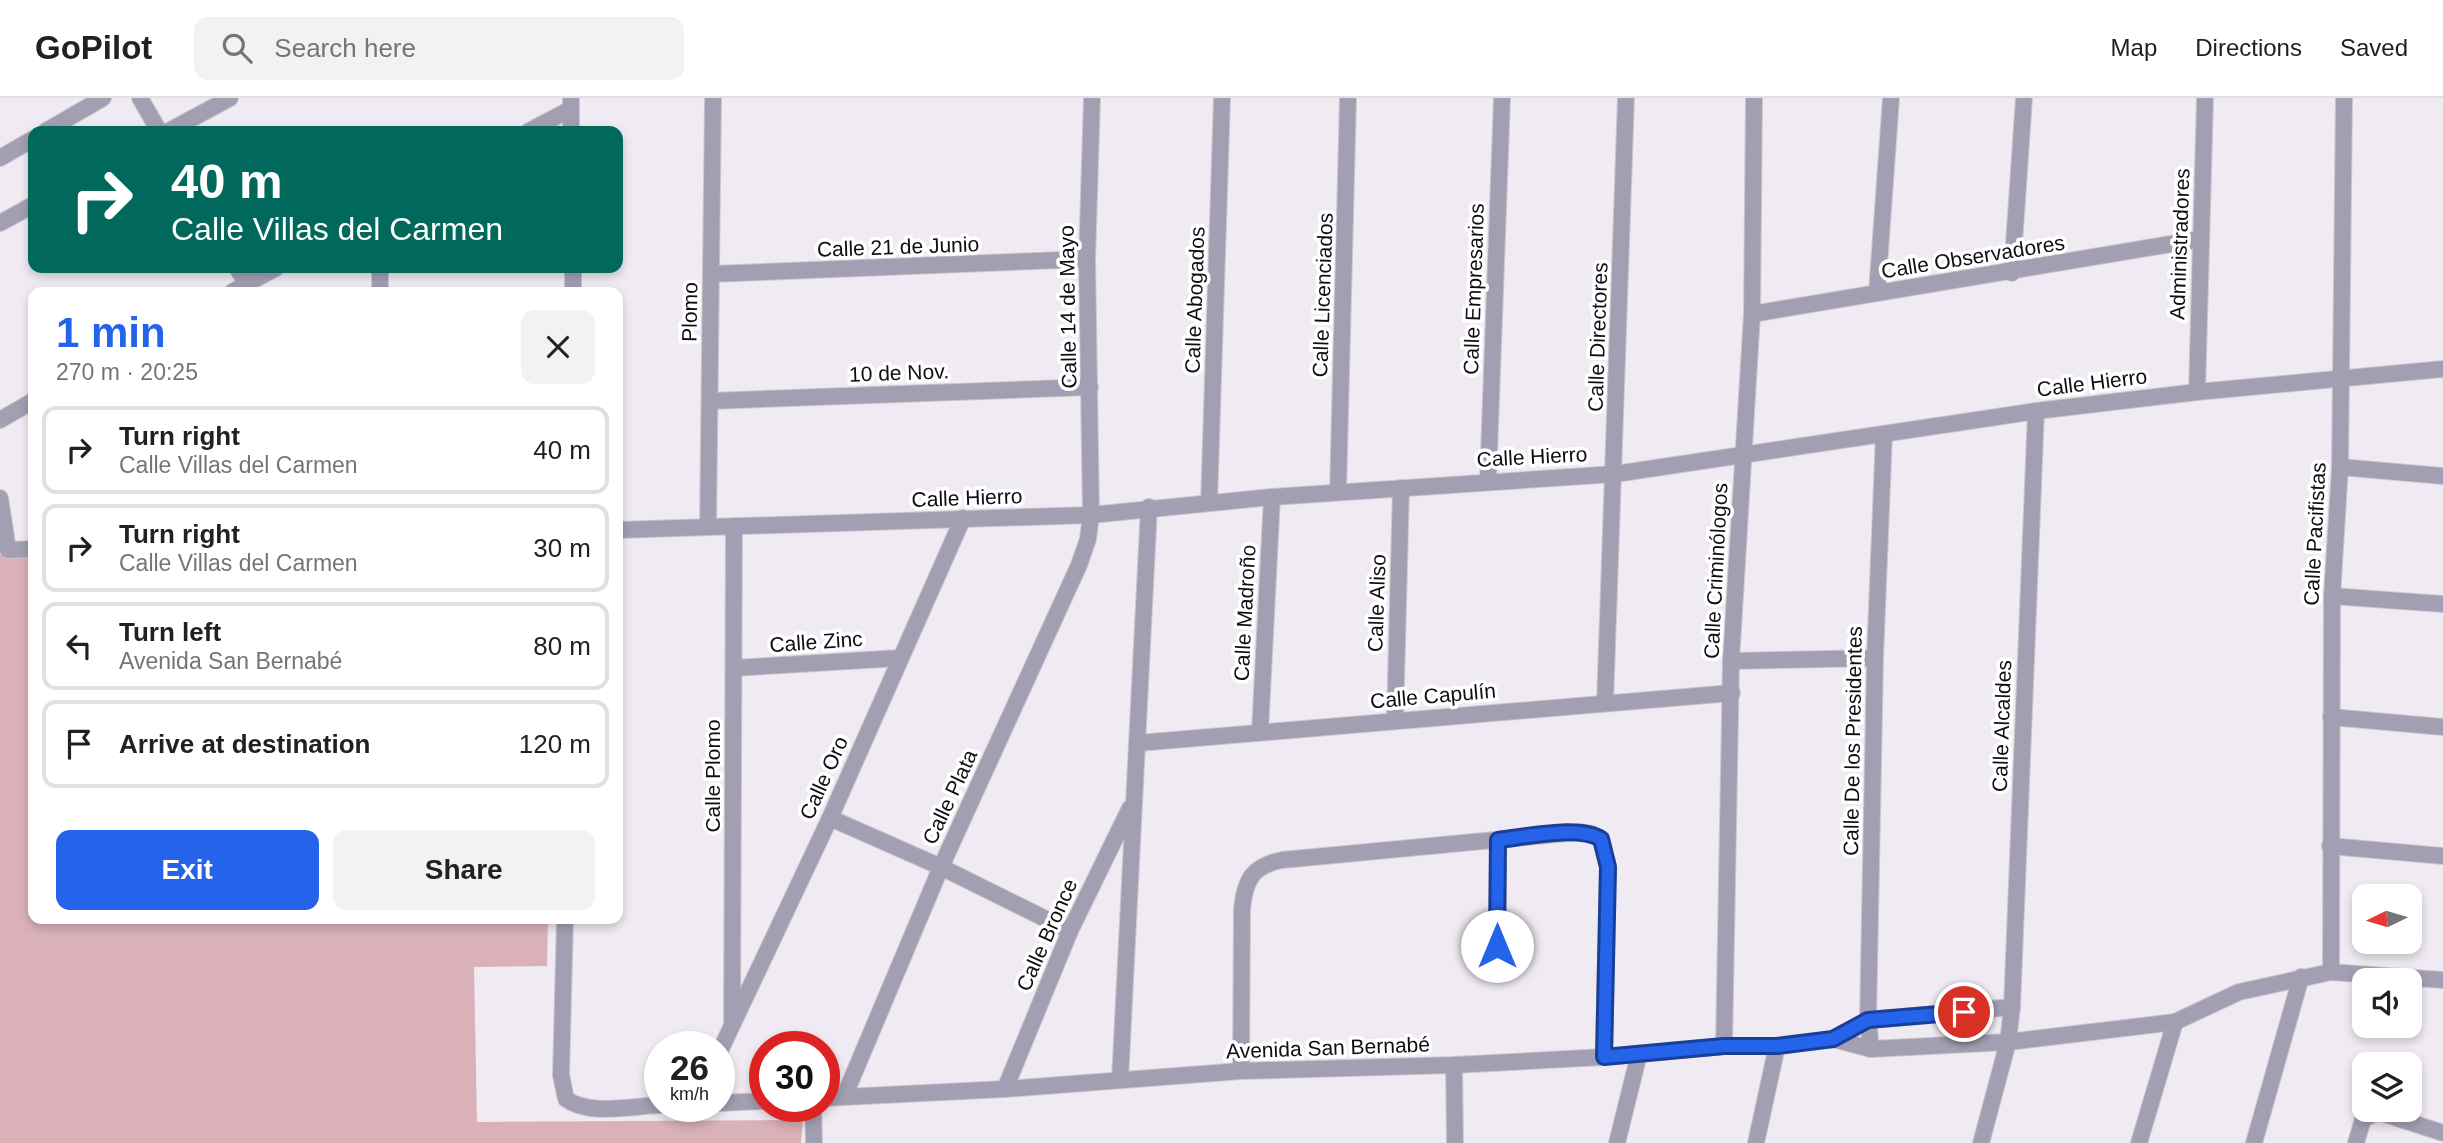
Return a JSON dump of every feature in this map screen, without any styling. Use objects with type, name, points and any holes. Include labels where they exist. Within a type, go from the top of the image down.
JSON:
[{"type":"street","points":[[140,98],[156,126]]},
{"type":"street","points":[[178,126],[230,98]]},
{"type":"street","name":"Plomo","points":[[708,527],[713,98]]},
{"type":"street","name":"Calle 14 de Mayo","points":[[1091,515],[1087,259],[1092,98]]},
{"type":"street","name":"Calle Abogados","points":[[1209,503],[1222,98]]},
{"type":"street","name":"Calle Licenciados","points":[[1338,492],[1348,98]]},
{"type":"street","name":"Calle Empresarios","points":[[1488,481],[1502,98]]},
{"type":"street","name":"Calle Directores","points":[[1605,703],[1626,98]]},
{"type":"street","name":"Calle Criminólogos","points":[[1724,1046],[1731,661],[1752,314],[1754,98]]},
{"type":"street","points":[[1877,293],[1891,98]]},
{"type":"street","points":[[2012,273],[2024,98]]},
{"type":"street","name":"Administradores","points":[[2197,392],[2205,98]]},
{"type":"street","name":"Calle Pacifistas","points":[[2331,972],[2331,717],[2333,596],[2340,467],[2344,98]]},
{"type":"street","points":[[54,126],[100,99]]},
{"type":"street","points":[[537,126],[571,104]]},
{"type":"street","points":[[571,104],[571,126]]},
{"type":"street","points":[[0,158],[28,142]]},
{"type":"street","points":[[0,223],[28,208]]},
{"type":"street","name":"Calle Observadores","points":[[1752,314],[2012,273],[2201,239]]},
{"type":"street","name":"Calle 21 de Junio","points":[[711,274],[1087,259]]},
{"type":"street","points":[[248,287],[269,273]]},
{"type":"street","name":"Calle Hierro","points":[[623,530],[1091,515],[1149,507],[1272,497],[1615,474],[2036,411],[2197,392],[2443,369]]},
{"type":"street","name":"10 de Nov.","points":[[710,401],[1090,387]]},
{"type":"street","points":[[0,420],[28,404]]},
{"type":"street","name":"Calle Alcaldes","points":[[1981,1143],[2008,1042],[2011,1007],[2036,411]]},
{"type":"street","name":"Calle De los Presidentes","points":[[1871,1049],[1868,1020],[1875,658],[1884,434]]},
{"type":"street","points":[[2340,467],[2443,476]]},
{"type":"street","name":"Calle Aliso","points":[[1395,720],[1401,488]]},
{"type":"street","name":"Calle Madroño","points":[[1260,732],[1272,497]]},
{"type":"street","points":[[0,499],[8,550],[28,549]]},
{"type":"street","name":"Calle Bronce","points":[[1120,1080],[1149,507]]},
{"type":"street","name":"Calle Plata","points":[[844,1097],[941,867],[1079,565],[1088,539],[1091,515]]},
{"type":"street","name":"Calle Oro","points":[[729,1031],[830,818],[963,518]]},
{"type":"street","name":"Calle Plomo","points":[[732,1025],[734,526]]},
{"type":"street","points":[[2333,596],[2443,604]]},
{"type":"street","name":"Calle Zinc","points":[[734,668],[900,658]]},
{"type":"street","points":[[1731,661],[1875,658]]},
{"type":"street","name":"Calle Capulín","points":[[1138,743],[1732,693]]},
{"type":"street","points":[[2331,717],[2443,727]]},
{"type":"street","name":"Calle Bronce","points":[[1005,1089],[1069,930],[1134,799]]},
{"type":"street","points":[[830,818],[941,867],[1069,930]]},
{"type":"street","points":[[1241,1071],[1242,909],[1244,887],[1253,871],[1266,863],[1282,860],[1578,832],[1592,834],[1601,839],[1608,867],[1604,1057]]},
{"type":"street","points":[[1497,973],[1498,840]]},
{"type":"street","points":[[2330,846],[2443,856]]},
{"type":"street","points":[[565,924],[563,1089],[566,1100],[575,1106],[644,1105]]},
{"type":"street","name":"Avenida San Bernabé","points":[[1833,1039],[1871,1049],[2008,1042],[2175,1022],[2239,992],[2331,972],[2443,980]]},
{"type":"street","points":[[2254,1143],[2301,977]]},
{"type":"street","name":"Avenida San Bernabé","points":[[840,1097],[1005,1089],[1241,1071],[1454,1065],[1604,1057],[1724,1046],[1777,1046],[1833,1039],[1868,1020],[2011,1007]]},
{"type":"street","points":[[2139,1143],[2175,1022]]},
{"type":"street","points":[[1756,1143],[1777,1046]]},
{"type":"street","points":[[1617,1143],[1639,1054]]},
{"type":"street","points":[[1454,1065],[1455,1143]]},
{"type":"street","points":[[2356,1143],[2363,1119],[2378,1112],[2443,1133]]},
{"type":"street","points":[[813,1122],[814,1143]]},
{"type":"shaded area","points":[[28,550],[28,924],[548,924],[547,966],[474,967],[477,1122],[803,1122],[801,1143],[0,1143],[0,551]]},
{"type":"route","points":[[1497,946],[1498,840],[1578,832],[1592,834],[1601,839],[1606,850],[1608,867],[1604,1057],[1724,1046],[1777,1046],[1833,1039],[1868,1020],[1964,1012]]}]
